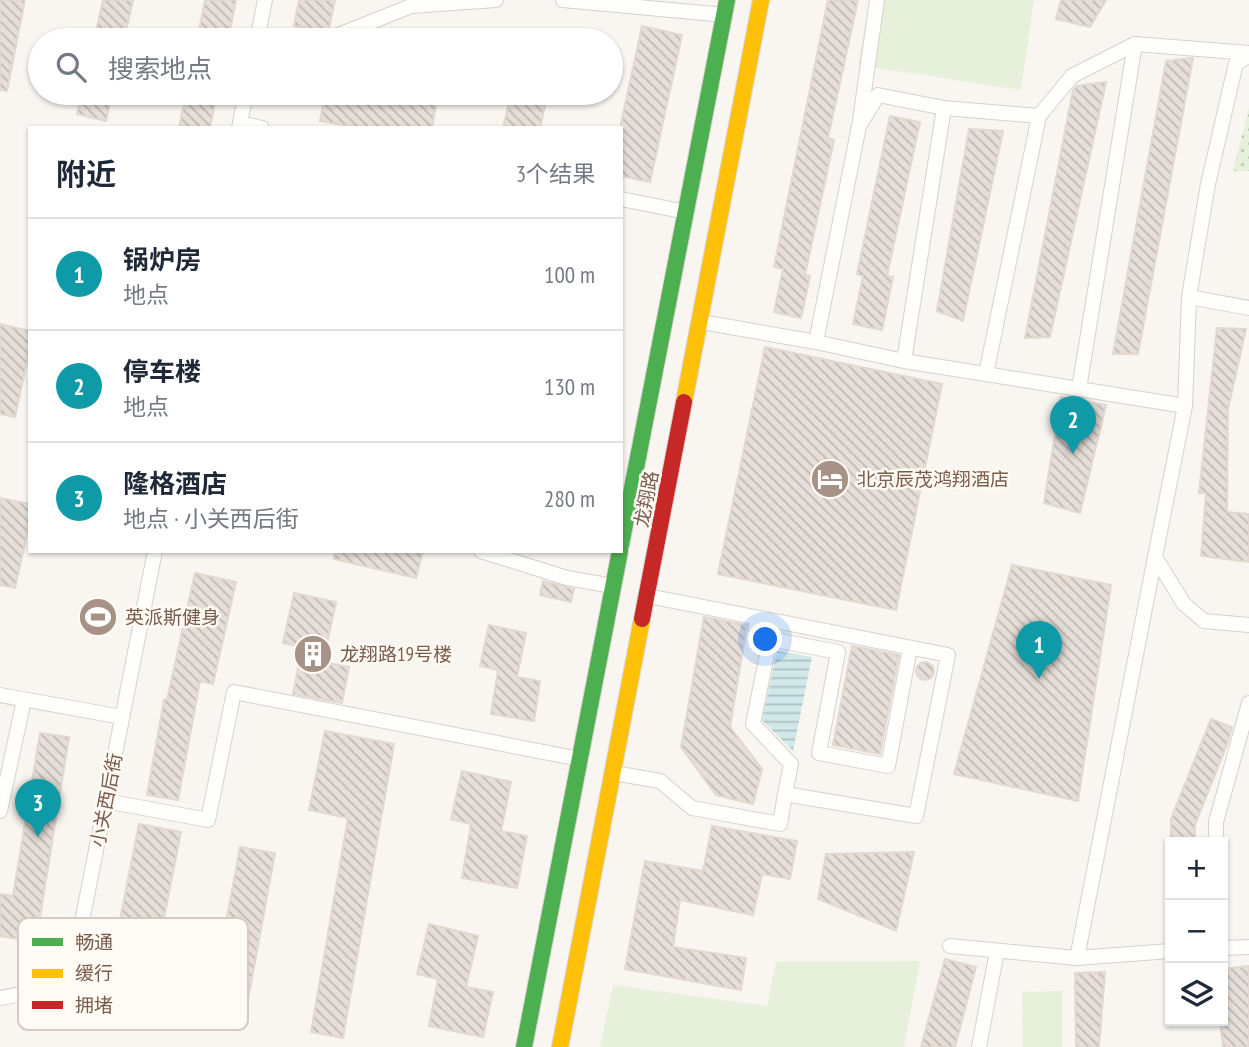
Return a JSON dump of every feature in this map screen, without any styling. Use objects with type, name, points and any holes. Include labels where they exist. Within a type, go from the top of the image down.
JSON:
[{"type":"street","points":[[259,28],[265,0]]},
{"type":"street","points":[[355,28],[411,5],[496,0]]},
{"type":"street","points":[[564,0],[726,7]]},
{"type":"street","name":"龙翔路","points":[[561,1047],[702,321],[761,0]]},
{"type":"street","points":[[816,342],[859,126],[877,0]]},
{"type":"street","name":"龙翔路","points":[[623,535],[726,7]]},
{"type":"street","points":[[1079,389],[1135,44]]},
{"type":"street","points":[[986,374],[1039,116],[1072,76],[1135,44],[1246,59],[1208,184],[1189,297],[1185,406],[1077,958]]},
{"type":"street","points":[[859,126],[878,95],[944,108],[1039,116]]},
{"type":"street","points":[[240,125],[244,105]]},
{"type":"street","points":[[904,361],[944,108]]},
{"type":"street","points":[[623,200],[686,212]]},
{"type":"street","points":[[1189,297],[1249,308]]},
{"type":"street","points":[[702,321],[904,361],[1185,406]]},
{"type":"street","name":"小关西后街","points":[[83,918],[155,553]]},
{"type":"street","points":[[487,553],[567,578],[613,586]]},
{"type":"street","name":"龙翔路","points":[[524,1047],[620,553]]},
{"type":"street","points":[[1155,557],[1167,582],[1184,604],[1204,621],[1249,625]]},
{"type":"street","points":[[648,596],[948,655],[916,816],[785,794]]},
{"type":"street","points":[[758,618],[756,628],[765,634]]},
{"type":"street","points":[[614,773],[660,781],[692,808],[780,824],[791,764],[753,724],[770,639],[838,652],[819,753],[888,766],[910,648]]},
{"type":"street","points":[[106,801],[208,820],[234,692],[580,759]]},
{"type":"street","points":[[0,695],[122,717]]},
{"type":"street","points":[[0,811],[24,699]]},
{"type":"street","points":[[1216,837],[1216,822],[1249,703]]},
{"type":"street","points":[[785,794],[797,781]]},
{"type":"street","points":[[950,946],[1077,958],[1165,951]]},
{"type":"street","points":[[1228,948],[1249,947]]},
{"type":"street","points":[[979,1047],[997,951]]},
{"type":"street","name":"小关西后街","points":[[0,998],[18,995]]},
{"type":"green space","points":[[870,0],[1034,0],[1021,90],[858,65]]},
{"type":"green space","points":[[1249,108],[1249,171],[1233,171]]},
{"type":"green space","points":[[920,961],[904,1047],[600,1047],[613,985],[767,1006],[776,962]]},
{"type":"green space","points":[[1062,991],[1062,1047],[1023,1047],[1022,992]]},
{"type":"water","points":[[777,651],[812,657],[793,751],[762,720]]},
{"type":"building","points":[[0,0],[25,0],[7,91],[0,90]]},
{"type":"building","points":[[103,0],[133,0],[127,28],[97,28]]},
{"type":"building","points":[[205,0],[236,0],[230,28],[199,28]]},
{"type":"building","points":[[299,0],[335,0],[329,28],[294,26]]},
{"type":"building","points":[[828,0],[858,0],[828,138],[834,140],[805,275],[810,276],[801,318],[774,312],[783,269],[774,267]]},
{"type":"building","points":[[1061,0],[1106,0],[1090,27],[1056,19]]},
{"type":"building","points":[[642,26],[682,35],[650,182],[623,176],[621,123]]},
{"type":"building","points":[[1193,58],[1138,354],[1113,354],[1166,61]]},
{"type":"building","points":[[1106,82],[1050,337],[1025,338],[1073,90],[1077,86]]},
{"type":"building","points":[[79,105],[109,105],[106,121],[77,114]]},
{"type":"building","points":[[184,105],[215,105],[210,126],[179,126]]},
{"type":"building","points":[[323,105],[436,105],[432,126],[349,126],[320,121]]},
{"type":"building","points":[[508,105],[545,105],[540,126],[503,126]]},
{"type":"building","points":[[890,116],[920,122],[887,276],[893,277],[882,330],[853,324],[863,276],[857,274]]},
{"type":"building","points":[[969,129],[1003,131],[963,321],[937,311]]},
{"type":"building","points":[[0,324],[28,331],[28,357],[15,417],[0,414]]},
{"type":"building","points":[[1217,328],[1246,329],[1228,409],[1227,512],[1249,514],[1249,562],[1201,556],[1206,493],[1199,493]]},
{"type":"building","name":"北京辰茂鸿翔酒店","points":[[765,347],[942,384],[896,610],[718,574]]},
{"type":"building","points":[[1061,397],[1106,405],[1080,513],[1044,503]]},
{"type":"building","points":[[0,498],[28,504],[28,530],[15,588],[0,585]]},
{"type":"building","points":[[335,553],[422,553],[416,578],[334,559]]},
{"type":"building","points":[[1012,565],[1111,585],[1078,801],[954,774]]},
{"type":"building","points":[[195,573],[236,582],[213,684],[200,681],[178,800],[147,795],[164,700],[167,700]]},
{"type":"building","points":[[543,581],[574,589],[571,602],[540,595]]},
{"type":"building","name":"龙翔路19号楼","points":[[294,593],[336,602],[323,662],[349,667],[342,703],[293,694],[302,647],[283,643]]},
{"type":"building","points":[[704,617],[747,625],[730,727],[762,769],[753,804],[716,795],[681,747]]},
{"type":"building","points":[[489,625],[526,633],[517,677],[540,681],[534,721],[491,714],[498,670],[480,666]]},
{"type":"building","points":[[852,646],[899,655],[880,754],[833,745]]},
{"type":"building","points":[[925,662],[931,665],[934,671],[931,677],[925,680],[919,677],[916,671],[919,665]]},
{"type":"building","points":[[1211,719],[1232,727],[1195,825],[1195,837],[1171,837],[1171,819]]},
{"type":"building","points":[[325,731],[394,744],[343,1038],[311,1032],[348,818],[309,810]]},
{"type":"building","points":[[40,733],[69,737],[40,918],[18,918],[18,939],[0,936],[0,894],[13,896]]},
{"type":"building","points":[[462,771],[511,782],[501,831],[527,836],[517,888],[462,878],[471,824],[451,819]]},
{"type":"building","points":[[139,824],[181,832],[164,918],[120,918]]},
{"type":"building","points":[[712,826],[797,841],[790,879],[762,874],[753,915],[680,900],[673,947],[746,958],[741,990],[625,969],[645,861],[703,871]]},
{"type":"building","points":[[240,847],[275,853],[248,1000],[248,918],[227,918]]},
{"type":"building","points":[[914,852],[896,931],[818,899],[826,854]]},
{"type":"building","points":[[429,924],[478,936],[466,987],[493,992],[483,1037],[429,1026],[438,979],[417,974]]},
{"type":"building","points":[[945,959],[976,967],[955,1047],[921,1047]]},
{"type":"building","points":[[1249,966],[1249,1047],[1223,1047],[1221,1026],[1228,1026],[1228,968]]},
{"type":"building","points":[[1105,972],[1099,1047],[1076,1047],[1075,973]]},
{"type":"traffic: fast","points":[[623,535],[727,0]]},
{"type":"traffic: fast","points":[[524,1047],[620,553]]},
{"type":"traffic: slow","points":[[684,402],[761,0]]},
{"type":"traffic: slow","points":[[560,1047],[642,619]]},
{"type":"traffic: jam","points":[[642,619],[684,402]]},
{"type":"place","name":"停车楼","points":[[1073,454]]},
{"type":"place","name":"北京辰茂鸿翔酒店","points":[[830,479]]},
{"type":"place","name":"英派斯健身","points":[[98,617]]},
{"type":"place","name":"龙翔路19号楼","points":[[313,654]]},
{"type":"place","name":"锅炉房","points":[[1039,679]]},
{"type":"place","name":"隆格酒店","points":[[38,837]]}]
